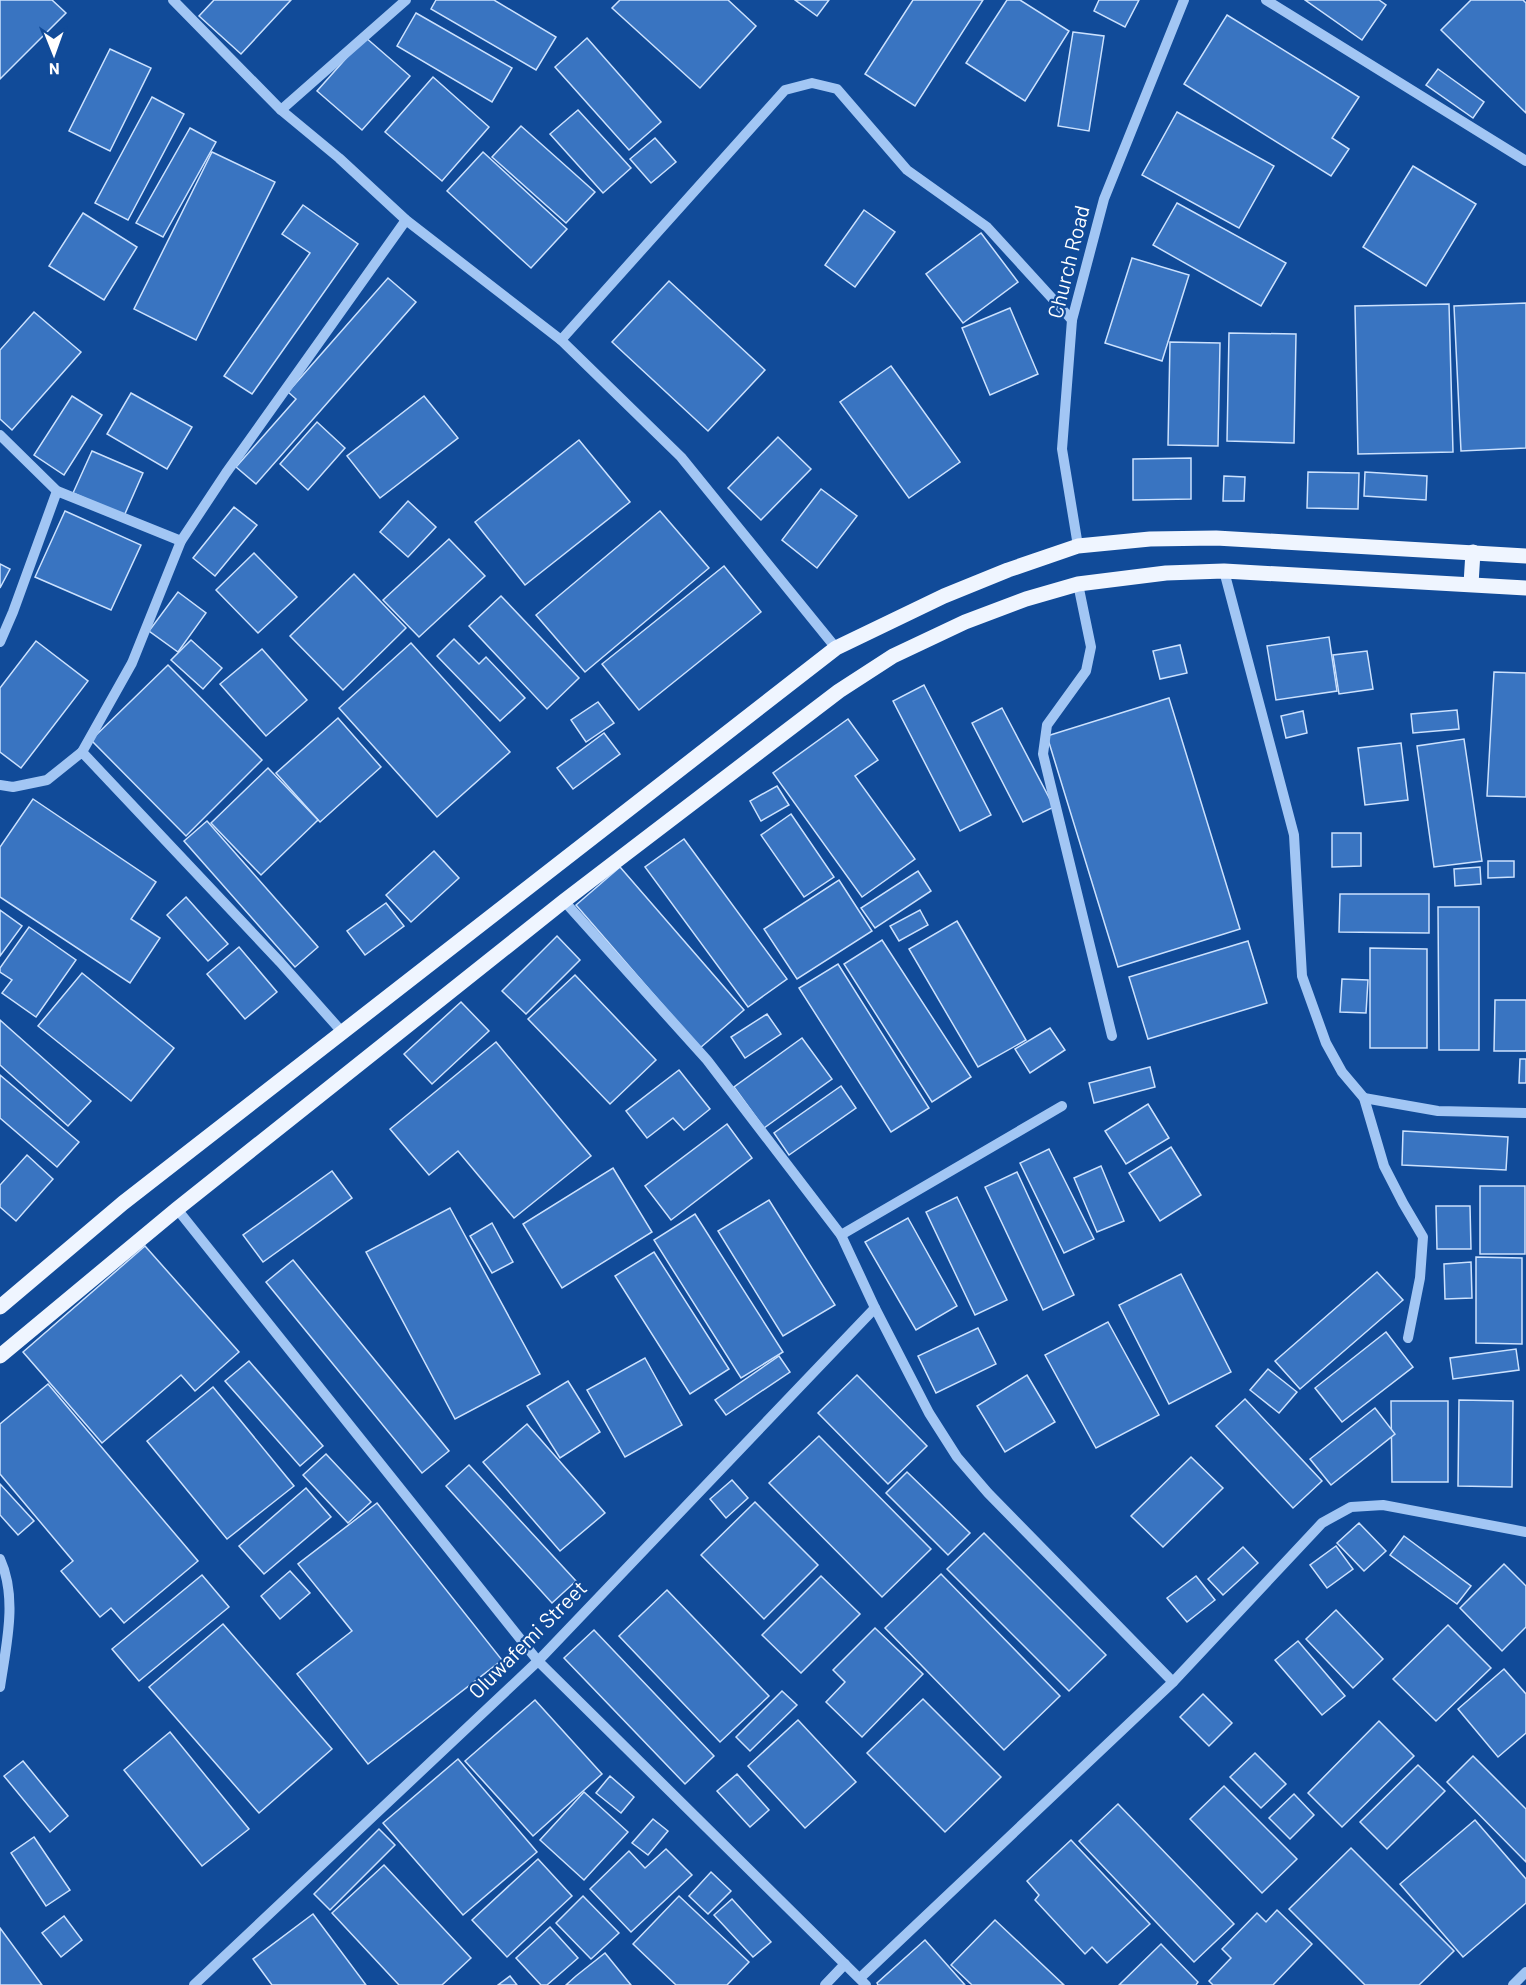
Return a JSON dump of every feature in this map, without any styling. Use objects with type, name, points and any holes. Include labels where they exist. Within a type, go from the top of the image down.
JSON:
[{"type":"main road","points":[[0,1307],[123,1203],[836,648],[944,597],[1008,570],[1078,546],[1150,539],[1216,538],[1526,556]]},
{"type":"main road","points":[[1471,584],[1473,552]]},
{"type":"main road","points":[[0,1356],[177,1209],[564,901],[839,691],[893,656],[965,622],[1026,599],[1078,584],[1166,573],[1224,571],[1526,588]]},
{"type":"street","points":[[173,0],[281,110],[339,158],[406,220],[561,340],[681,457],[836,648]]},
{"type":"street","points":[[281,110],[406,0]]},
{"type":"street","name":"Church Road","points":[[1078,546],[1062,449],[1072,320],[1104,199],[1184,0]]},
{"type":"street","points":[[1266,0],[1526,161]]},
{"type":"street","points":[[561,340],[785,90],[812,83],[837,89],[906,170],[987,227],[1072,320]]},
{"type":"street","points":[[0,785],[13,787],[47,780],[82,752],[132,663],[181,541],[226,473],[406,220]]},
{"type":"street","points":[[0,435],[57,491],[181,541]]},
{"type":"street","points":[[0,642],[57,491]]},
{"type":"street","points":[[1224,571],[1294,835],[1302,976],[1326,1043],[1342,1072],[1364,1098],[1384,1166],[1423,1236],[1420,1278],[1408,1338]]},
{"type":"street","points":[[1078,584],[1091,647],[1086,671],[1047,725],[1043,754],[1112,1036]]},
{"type":"street","points":[[82,752],[343,1033]]},
{"type":"street","points":[[564,901],[707,1060],[841,1235],[875,1308],[929,1413],[957,1457],[987,1493],[1173,1682]]},
{"type":"street","points":[[1364,1098],[1438,1111],[1526,1113]]},
{"type":"street","points":[[841,1235],[1062,1106]]},
{"type":"street","points":[[177,1209],[538,1660],[863,1982],[1173,1682],[1322,1523],[1352,1508],[1383,1505],[1526,1532]]},
{"type":"street","name":"Oluwafemi Street","points":[[194,1985],[538,1660],[875,1308]]},
{"type":"street","points":[[0,1559],[6,1572],[9,1617],[0,1687]]},
{"type":"street","points":[[825,1985],[845,1964]]},
{"type":"street","points":[[1513,1985],[1526,1972]]},
{"type":"building","points":[[0,0],[52,0],[66,13],[0,79]]},
{"type":"building","points":[[214,0],[291,0],[241,54],[199,16]]},
{"type":"building","points":[[436,0],[494,0],[556,37],[536,70],[431,9]]},
{"type":"building","points":[[620,0],[728,0],[756,26],[700,88],[612,8]]},
{"type":"building","points":[[795,0],[829,0],[817,16]]},
{"type":"building","points":[[913,0],[983,0],[915,106],[865,74]]},
{"type":"building","points":[[1007,0],[1020,0],[1069,31],[1025,101],[966,63]]},
{"type":"building","points":[[1099,0],[1139,0],[1125,27],[1094,11]]},
{"type":"building","points":[[1305,0],[1379,0],[1386,5],[1362,40]]},
{"type":"building","points":[[1471,0],[1523,0],[1526,3],[1526,113],[1441,30]]},
{"type":"building","points":[[416,13],[512,68],[492,102],[397,46]]},
{"type":"building","points":[[1227,15],[1359,97],[1332,138],[1349,149],[1331,176],[1184,84]]},
{"type":"building","points":[[1073,32],[1104,36],[1089,131],[1058,126]]},
{"type":"building","points":[[365,37],[410,76],[362,130],[317,91]]},
{"type":"building","points":[[587,38],[661,122],[629,150],[555,67]]},
{"type":"building","points":[[110,49],[151,68],[110,151],[69,131]]},
{"type":"building","points":[[1438,69],[1484,102],[1473,118],[1426,85]]},
{"type":"building","points":[[433,77],[489,127],[442,181],[385,132]]},
{"type":"building","points":[[152,97],[184,114],[128,220],[95,203]]},
{"type":"building","points":[[578,110],[631,168],[603,193],[550,134]]},
{"type":"building","points":[[1177,112],[1274,166],[1239,228],[1142,175]]},
{"type":"building","points":[[521,126],[595,192],[566,223],[492,157]]},
{"type":"building","points":[[190,128],[216,142],[163,237],[136,223]]},
{"type":"building","points":[[655,138],[676,162],[651,183],[630,159]]},
{"type":"building","points":[[212,152],[275,182],[196,340],[134,309]]},
{"type":"building","points":[[483,152],[567,229],[531,268],[447,191]]},
{"type":"building","points":[[1413,166],[1476,204],[1426,286],[1363,247]]},
{"type":"building","points":[[1177,203],[1286,263],[1261,306],[1153,245]]},
{"type":"building","points":[[303,205],[358,244],[252,394],[224,376],[310,253],[282,234]]},
{"type":"building","points":[[864,210],[895,232],[855,287],[825,265]]},
{"type":"building","points":[[83,213],[137,247],[104,300],[49,266]]},
{"type":"building","points":[[981,233],[1018,282],[963,323],[926,274]]},
{"type":"building","points":[[1132,258],[1189,275],[1162,361],[1105,343]]},
{"type":"building","points":[[388,278],[416,302],[256,484],[236,467],[296,399],[288,392]]},
{"type":"building","points":[[669,281],[765,370],[708,431],[612,342]]},
{"type":"building","points":[[1526,303],[1526,448],[1461,451],[1454,306]]},
{"type":"building","points":[[1449,304],[1453,452],[1358,454],[1355,306]]},
{"type":"building","points":[[1010,308],[1038,374],[990,395],[962,328]]},
{"type":"building","points":[[34,312],[81,352],[12,430],[0,419],[0,350]]},
{"type":"building","points":[[1229,333],[1296,334],[1294,443],[1227,441]]},
{"type":"building","points":[[1170,342],[1220,343],[1218,446],[1168,445]]},
{"type":"building","points":[[891,366],[960,462],[909,498],[840,402]]},
{"type":"building","points":[[131,393],[192,427],[167,469],[107,434]]},
{"type":"building","points":[[72,396],[102,415],[64,475],[34,455]]},
{"type":"building","points":[[424,396],[458,438],[380,498],[347,456]]},
{"type":"building","points":[[317,422],[345,448],[308,490],[280,464]]},
{"type":"building","points":[[778,437],[811,469],[761,520],[728,488]]},
{"type":"building","points":[[579,440],[630,502],[525,585],[475,522]]},
{"type":"building","points":[[92,451],[143,473],[124,516],[73,493]]},
{"type":"building","points":[[1191,458],[1191,499],[1133,500],[1133,459]]},
{"type":"building","points":[[1308,472],[1359,473],[1358,509],[1307,508]]},
{"type":"building","points":[[1365,472],[1427,476],[1426,500],[1364,496]]},
{"type":"building","points":[[1224,476],[1245,477],[1244,501],[1223,501]]},
{"type":"building","points":[[821,489],[857,516],[817,568],[782,540]]},
{"type":"building","points":[[408,501],[436,527],[408,557],[380,532]]},
{"type":"building","points":[[234,507],[257,525],[215,576],[193,558]]},
{"type":"building","points":[[65,511],[141,545],[111,610],[35,577]]},
{"type":"building","points":[[660,511],[709,568],[585,672],[536,615]]},
{"type":"building","points":[[449,539],[485,576],[419,637],[383,600]]},
{"type":"building","points":[[254,553],[297,597],[258,633],[216,590]]},
{"type":"building","points":[[0,564],[10,569],[0,588]]},
{"type":"building","points":[[724,566],[761,612],[639,710],[602,664]]},
{"type":"building","points":[[354,574],[406,628],[343,690],[290,636]]},
{"type":"building","points":[[178,592],[206,613],[178,652],[149,631]]},
{"type":"building","points":[[501,596],[579,678],[547,709],[469,626]]},
{"type":"building","points":[[1329,637],[1337,691],[1276,700],[1267,646]]},
{"type":"building","points":[[454,639],[479,664],[486,657],[525,698],[500,721],[437,656]]},
{"type":"building","points":[[191,640],[222,668],[203,689],[171,660]]},
{"type":"building","points":[[36,641],[88,681],[21,768],[0,752],[0,688]]},
{"type":"building","points":[[411,643],[510,752],[437,817],[339,708]]},
{"type":"building","points":[[1180,645],[1187,673],[1160,679],[1153,651]]},
{"type":"building","points":[[262,649],[307,700],[266,736],[220,684]]},
{"type":"building","points":[[1367,651],[1373,689],[1339,694],[1333,655]]},
{"type":"building","points":[[168,665],[262,760],[186,836],[91,740]]},
{"type":"building","points":[[1494,672],[1526,673],[1526,797],[1487,796]]},
{"type":"building","points":[[924,685],[991,815],[960,831],[893,701]]},
{"type":"building","points":[[1169,698],[1240,929],[1118,967],[1047,736]]},
{"type":"building","points":[[598,702],[614,723],[586,742],[571,720]]},
{"type":"building","points":[[1002,708],[1054,807],[1023,822],[972,723]]},
{"type":"building","points":[[1457,710],[1459,729],[1413,733],[1411,714]]},
{"type":"building","points":[[1303,711],[1307,733],[1286,738],[1281,716]]},
{"type":"building","points":[[338,718],[381,767],[320,822],[276,773]]},
{"type":"building","points":[[848,719],[878,760],[855,776],[915,859],[862,897],[773,773]]},
{"type":"building","points":[[604,733],[620,754],[573,789],[557,768]]},
{"type":"building","points":[[1464,739],[1482,861],[1434,867],[1417,746]]},
{"type":"building","points":[[1401,743],[1408,800],[1365,805],[1358,748]]},
{"type":"building","points":[[268,768],[318,820],[261,875],[211,823]]},
{"type":"building","points":[[777,786],[789,805],[761,821],[750,801]]},
{"type":"building","points":[[33,799],[156,882],[131,919],[160,938],[130,983],[0,897],[0,847]]},
{"type":"building","points":[[791,814],[834,877],[804,897],[761,835]]},
{"type":"building","points":[[207,821],[318,947],[295,967],[184,841]]},
{"type":"building","points":[[1332,833],[1361,833],[1361,866],[1332,867]]},
{"type":"building","points":[[684,839],[787,979],[748,1007],[645,867]]},
{"type":"building","points":[[434,851],[459,878],[411,922],[386,895]]},
{"type":"building","points":[[1488,861],[1514,861],[1514,877],[1488,878]]},
{"type":"building","points":[[620,867],[744,1010],[700,1048],[576,905]]},
{"type":"building","points":[[1480,867],[1481,884],[1455,886],[1454,869]]},
{"type":"building","points":[[918,871],[931,891],[875,928],[861,908]]},
{"type":"building","points":[[839,880],[872,931],[797,979],[764,929]]},
{"type":"building","points":[[1340,894],[1429,894],[1429,933],[1339,932]]},
{"type":"building","points":[[186,897],[228,944],[208,961],[167,915]]},
{"type":"building","points":[[386,903],[404,926],[365,955],[347,931]]},
{"type":"building","points":[[1438,907],[1479,907],[1479,1050],[1439,1050]]},
{"type":"building","points":[[0,910],[22,926],[0,956]]},
{"type":"building","points":[[920,910],[928,925],[899,941],[890,926]]},
{"type":"building","points":[[957,921],[1026,1040],[978,1067],[909,949]]},
{"type":"building","points":[[29,927],[76,960],[36,1017],[2,993],[12,980],[0,972],[0,968]]},
{"type":"building","points":[[557,936],[580,960],[526,1014],[502,991]]},
{"type":"building","points":[[882,940],[971,1077],[932,1102],[844,964]]},
{"type":"building","points":[[1248,941],[1267,1003],[1148,1039],[1129,977]]},
{"type":"building","points":[[239,947],[277,992],[245,1019],[207,974]]},
{"type":"building","points":[[1370,948],[1427,949],[1427,1048],[1370,1048]]},
{"type":"building","points":[[838,964],[929,1108],[891,1132],[799,988]]},
{"type":"building","points":[[82,973],[174,1048],[131,1101],[38,1026]]},
{"type":"building","points":[[575,975],[656,1060],[610,1104],[528,1019]]},
{"type":"building","points":[[1342,979],[1368,980],[1366,1013],[1340,1012]]},
{"type":"building","points":[[1495,1000],[1526,1000],[1526,1051],[1494,1051]]},
{"type":"building","points":[[461,1002],[489,1031],[432,1084],[404,1054]]},
{"type":"building","points":[[767,1014],[781,1034],[745,1058],[731,1037]]},
{"type":"building","points":[[0,1020],[91,1101],[68,1126],[0,1065]]},
{"type":"building","points":[[1050,1028],[1065,1050],[1030,1073],[1015,1049]]},
{"type":"building","points":[[802,1038],[832,1079],[764,1128],[734,1087]]},
{"type":"building","points":[[496,1042],[591,1156],[514,1218],[458,1151],[429,1175],[390,1129]]},
{"type":"building","points":[[1520,1059],[1526,1059],[1526,1083],[1519,1083]]},
{"type":"building","points":[[1150,1067],[1155,1087],[1094,1103],[1089,1083]]},
{"type":"building","points":[[679,1070],[710,1109],[684,1130],[673,1118],[647,1138],[626,1111]]},
{"type":"building","points":[[0,1075],[79,1142],[57,1167],[0,1118]]},
{"type":"building","points":[[841,1086],[856,1108],[789,1155],[774,1133]]},
{"type":"building","points":[[1148,1104],[1169,1138],[1126,1164],[1105,1131]]},
{"type":"building","points":[[727,1124],[752,1158],[671,1220],[645,1186]]},
{"type":"building","points":[[1403,1131],[1508,1137],[1506,1170],[1402,1165]]},
{"type":"building","points":[[1171,1147],[1201,1195],[1160,1221],[1129,1173]]},
{"type":"building","points":[[1049,1149],[1094,1239],[1064,1253],[1020,1163]]},
{"type":"building","points":[[27,1155],[53,1179],[16,1221],[0,1207],[0,1185]]},
{"type":"building","points":[[1101,1166],[1124,1221],[1097,1232],[1074,1178]]},
{"type":"building","points":[[613,1168],[652,1232],[562,1288],[523,1224]]},
{"type":"building","points":[[332,1171],[352,1198],[263,1262],[243,1235]]},
{"type":"building","points":[[1017,1172],[1074,1295],[1043,1310],[985,1187]]},
{"type":"building","points":[[1480,1186],[1525,1186],[1525,1254],[1480,1254]]},
{"type":"building","points":[[957,1197],[1007,1300],[975,1315],[926,1212]]},
{"type":"building","points":[[769,1200],[835,1305],[783,1336],[718,1231]]},
{"type":"building","points":[[1436,1206],[1470,1206],[1471,1249],[1437,1249]]},
{"type":"building","points":[[450,1208],[540,1374],[455,1419],[366,1252]]},
{"type":"building","points":[[695,1214],[783,1352],[741,1378],[654,1240]]},
{"type":"building","points":[[908,1218],[957,1306],[916,1330],[865,1242]]},
{"type":"building","points":[[492,1223],[513,1262],[492,1273],[470,1236]]},
{"type":"building","points":[[145,1246],[239,1352],[195,1391],[181,1375],[102,1443],[23,1352]]},
{"type":"building","points":[[654,1252],[729,1369],[690,1394],[615,1276]]},
{"type":"building","points":[[1476,1257],[1522,1258],[1522,1344],[1476,1343]]},
{"type":"building","points":[[293,1260],[449,1451],[422,1473],[266,1282]]},
{"type":"building","points":[[1471,1262],[1472,1298],[1445,1299],[1444,1264]]},
{"type":"building","points":[[1377,1272],[1403,1300],[1300,1389],[1275,1361]]},
{"type":"building","points":[[1181,1274],[1231,1372],[1169,1404],[1119,1305]]},
{"type":"building","points":[[1108,1322],[1159,1415],[1096,1448],[1045,1355]]},
{"type":"building","points":[[978,1328],[996,1364],[936,1393],[918,1356]]},
{"type":"building","points":[[1386,1332],[1413,1367],[1342,1422],[1315,1388]]},
{"type":"building","points":[[1516,1349],[1519,1370],[1453,1379],[1450,1358]]},
{"type":"building","points":[[779,1356],[790,1372],[726,1415],[715,1400]]},
{"type":"building","points":[[645,1358],[682,1425],[625,1457],[587,1390]]},
{"type":"building","points":[[249,1361],[323,1446],[300,1466],[225,1381]]},
{"type":"building","points":[[1268,1369],[1297,1392],[1279,1413],[1250,1390]]},
{"type":"building","points":[[857,1375],[927,1446],[888,1484],[818,1413]]},
{"type":"building","points":[[1027,1375],[1055,1422],[1005,1452],[977,1406]]},
{"type":"building","points":[[568,1381],[600,1432],[560,1458],[527,1406]]},
{"type":"building","points":[[48,1384],[198,1561],[124,1623],[111,1608],[100,1617],[61,1571],[73,1561],[0,1474],[0,1424]]},
{"type":"building","points":[[213,1387],[294,1486],[227,1539],[147,1441]]},
{"type":"building","points":[[1245,1399],[1322,1481],[1293,1508],[1216,1426]]},
{"type":"building","points":[[1459,1400],[1513,1401],[1512,1487],[1458,1486]]},
{"type":"building","points":[[1391,1401],[1448,1401],[1448,1482],[1392,1482]]},
{"type":"building","points":[[1375,1408],[1395,1434],[1331,1485],[1310,1459]]},
{"type":"building","points":[[527,1424],[605,1513],[560,1551],[483,1462]]},
{"type":"building","points":[[819,1436],[931,1549],[882,1597],[769,1483]]},
{"type":"building","points":[[326,1454],[371,1502],[348,1523],[303,1475]]},
{"type":"building","points":[[1191,1457],[1223,1488],[1163,1547],[1131,1516]]},
{"type":"building","points":[[469,1465],[576,1581],[552,1603],[446,1486]]},
{"type":"building","points":[[907,1472],[970,1533],[948,1555],[886,1493]]},
{"type":"building","points":[[732,1480],[748,1498],[726,1518],[710,1499]]},
{"type":"building","points":[[0,1484],[34,1521],[18,1535],[0,1515]]},
{"type":"building","points":[[306,1488],[331,1517],[264,1574],[239,1546]]},
{"type":"building","points":[[755,1502],[818,1565],[764,1619],[701,1555]]},
{"type":"building","points":[[377,1503],[502,1660],[368,1764],[297,1674],[352,1631],[298,1564]]},
{"type":"building","points":[[1359,1523],[1386,1551],[1364,1571],[1337,1543]]},
{"type":"building","points":[[984,1533],[1106,1655],[1069,1691],[947,1569]]},
{"type":"building","points":[[1404,1536],[1471,1586],[1457,1604],[1390,1555]]},
{"type":"building","points":[[1336,1546],[1353,1569],[1327,1588],[1310,1565]]},
{"type":"building","points":[[1243,1547],[1258,1563],[1223,1595],[1208,1579]]},
{"type":"building","points":[[1504,1564],[1526,1586],[1526,1627],[1502,1651],[1460,1608]]},
{"type":"building","points":[[290,1571],[310,1593],[280,1619],[261,1596]]},
{"type":"building","points":[[941,1574],[1060,1696],[1004,1750],[885,1628]]},
{"type":"building","points":[[202,1575],[229,1607],[139,1681],[112,1649]]},
{"type":"building","points":[[821,1576],[860,1614],[801,1673],[762,1635]]},
{"type":"building","points":[[1196,1576],[1215,1600],[1187,1622],[1167,1598]]},
{"type":"building","points":[[667,1590],[769,1696],[720,1742],[619,1636]]},
{"type":"building","points":[[1336,1610],[1383,1659],[1353,1688],[1306,1639]]},
{"type":"building","points":[[223,1624],[332,1749],[259,1813],[149,1687]]},
{"type":"building","points":[[1448,1625],[1491,1668],[1436,1721],[1393,1679]]},
{"type":"building","points":[[875,1628],[923,1674],[862,1737],[826,1702],[845,1682],[833,1670]]},
{"type":"building","points":[[594,1630],[714,1756],[685,1784],[564,1658]]},
{"type":"building","points":[[1298,1641],[1345,1696],[1322,1715],[1275,1660]]},
{"type":"building","points":[[1504,1669],[1526,1694],[1526,1733],[1498,1757],[1458,1709]]},
{"type":"building","points":[[782,1691],[797,1705],[750,1751],[736,1737]]},
{"type":"building","points":[[1203,1694],[1232,1723],[1209,1746],[1180,1717]]},
{"type":"building","points":[[923,1699],[1001,1777],[945,1832],[867,1753]]},
{"type":"building","points":[[535,1700],[602,1774],[533,1836],[465,1761]]},
{"type":"building","points":[[798,1720],[856,1782],[805,1828],[748,1766]]},
{"type":"building","points":[[1379,1721],[1414,1756],[1342,1827],[1308,1793]]},
{"type":"building","points":[[170,1732],[249,1829],[202,1866],[124,1770]]},
{"type":"building","points":[[1255,1753],[1286,1784],[1261,1808],[1230,1777]]},
{"type":"building","points":[[1473,1756],[1526,1809],[1526,1862],[1447,1782]]},
{"type":"building","points":[[458,1759],[537,1852],[463,1915],[383,1823]]},
{"type":"building","points":[[23,1761],[68,1816],[50,1832],[4,1776]]},
{"type":"building","points":[[1418,1765],[1445,1791],[1387,1849],[1360,1822]]},
{"type":"building","points":[[737,1774],[769,1810],[750,1827],[717,1791]]},
{"type":"building","points":[[610,1776],[634,1797],[621,1813],[596,1793]]},
{"type":"building","points":[[1224,1786],[1297,1859],[1262,1893],[1190,1819]]},
{"type":"building","points":[[584,1792],[628,1832],[584,1880],[540,1840]]},
{"type":"building","points":[[1294,1794],[1314,1815],[1290,1839],[1269,1818]]},
{"type":"building","points":[[1118,1804],[1234,1924],[1194,1962],[1079,1841]]},
{"type":"building","points":[[653,1819],[668,1831],[648,1855],[632,1843]]},
{"type":"building","points":[[1475,1820],[1526,1879],[1526,1903],[1463,1957],[1400,1884]]},
{"type":"building","points":[[379,1829],[395,1845],[330,1910],[314,1894]]},
{"type":"building","points":[[34,1837],[70,1890],[46,1906],[11,1853]]},
{"type":"building","points":[[1071,1840],[1150,1924],[1107,1963],[1092,1947],[1085,1954],[1035,1900],[1039,1895],[1027,1881]]},
{"type":"building","points":[[1351,1848],[1454,1951],[1419,1985],[1365,1985],[1289,1909]]},
{"type":"building","points":[[666,1849],[692,1875],[631,1932],[590,1889],[629,1851],[645,1868]]},
{"type":"building","points":[[538,1859],[572,1896],[507,1957],[472,1920]]},
{"type":"building","points":[[384,1865],[471,1958],[442,1985],[399,1985],[332,1913]]},
{"type":"building","points":[[711,1872],[731,1891],[708,1914],[689,1896]]},
{"type":"building","points":[[583,1896],[619,1933],[591,1959],[556,1923]]},
{"type":"building","points":[[679,1896],[749,1962],[727,1985],[676,1985],[633,1944]]},
{"type":"building","points":[[732,1899],[771,1942],[753,1957],[714,1915]]},
{"type":"building","points":[[1277,1910],[1312,1944],[1273,1985],[1213,1985],[1209,1981],[1231,1958],[1222,1949],[1257,1913],[1266,1922]]},
{"type":"building","points":[[313,1914],[366,1985],[272,1985],[253,1959]]},
{"type":"building","points":[[64,1916],[82,1940],[61,1957],[42,1933]]},
{"type":"building","points":[[995,1920],[1064,1985],[972,1985],[951,1965]]},
{"type":"building","points":[[550,1927],[578,1958],[547,1985],[541,1985],[516,1958]]},
{"type":"building","points":[[0,1928],[42,1985],[0,1985]]},
{"type":"building","points":[[925,1940],[965,1985],[878,1985],[877,1983]]},
{"type":"building","points":[[1161,1944],[1198,1982],[1196,1985],[1119,1985]]},
{"type":"building","points":[[605,1953],[631,1985],[566,1985],[576,1976]]},
{"type":"building","points":[[510,1976],[517,1985],[498,1985]]}]
